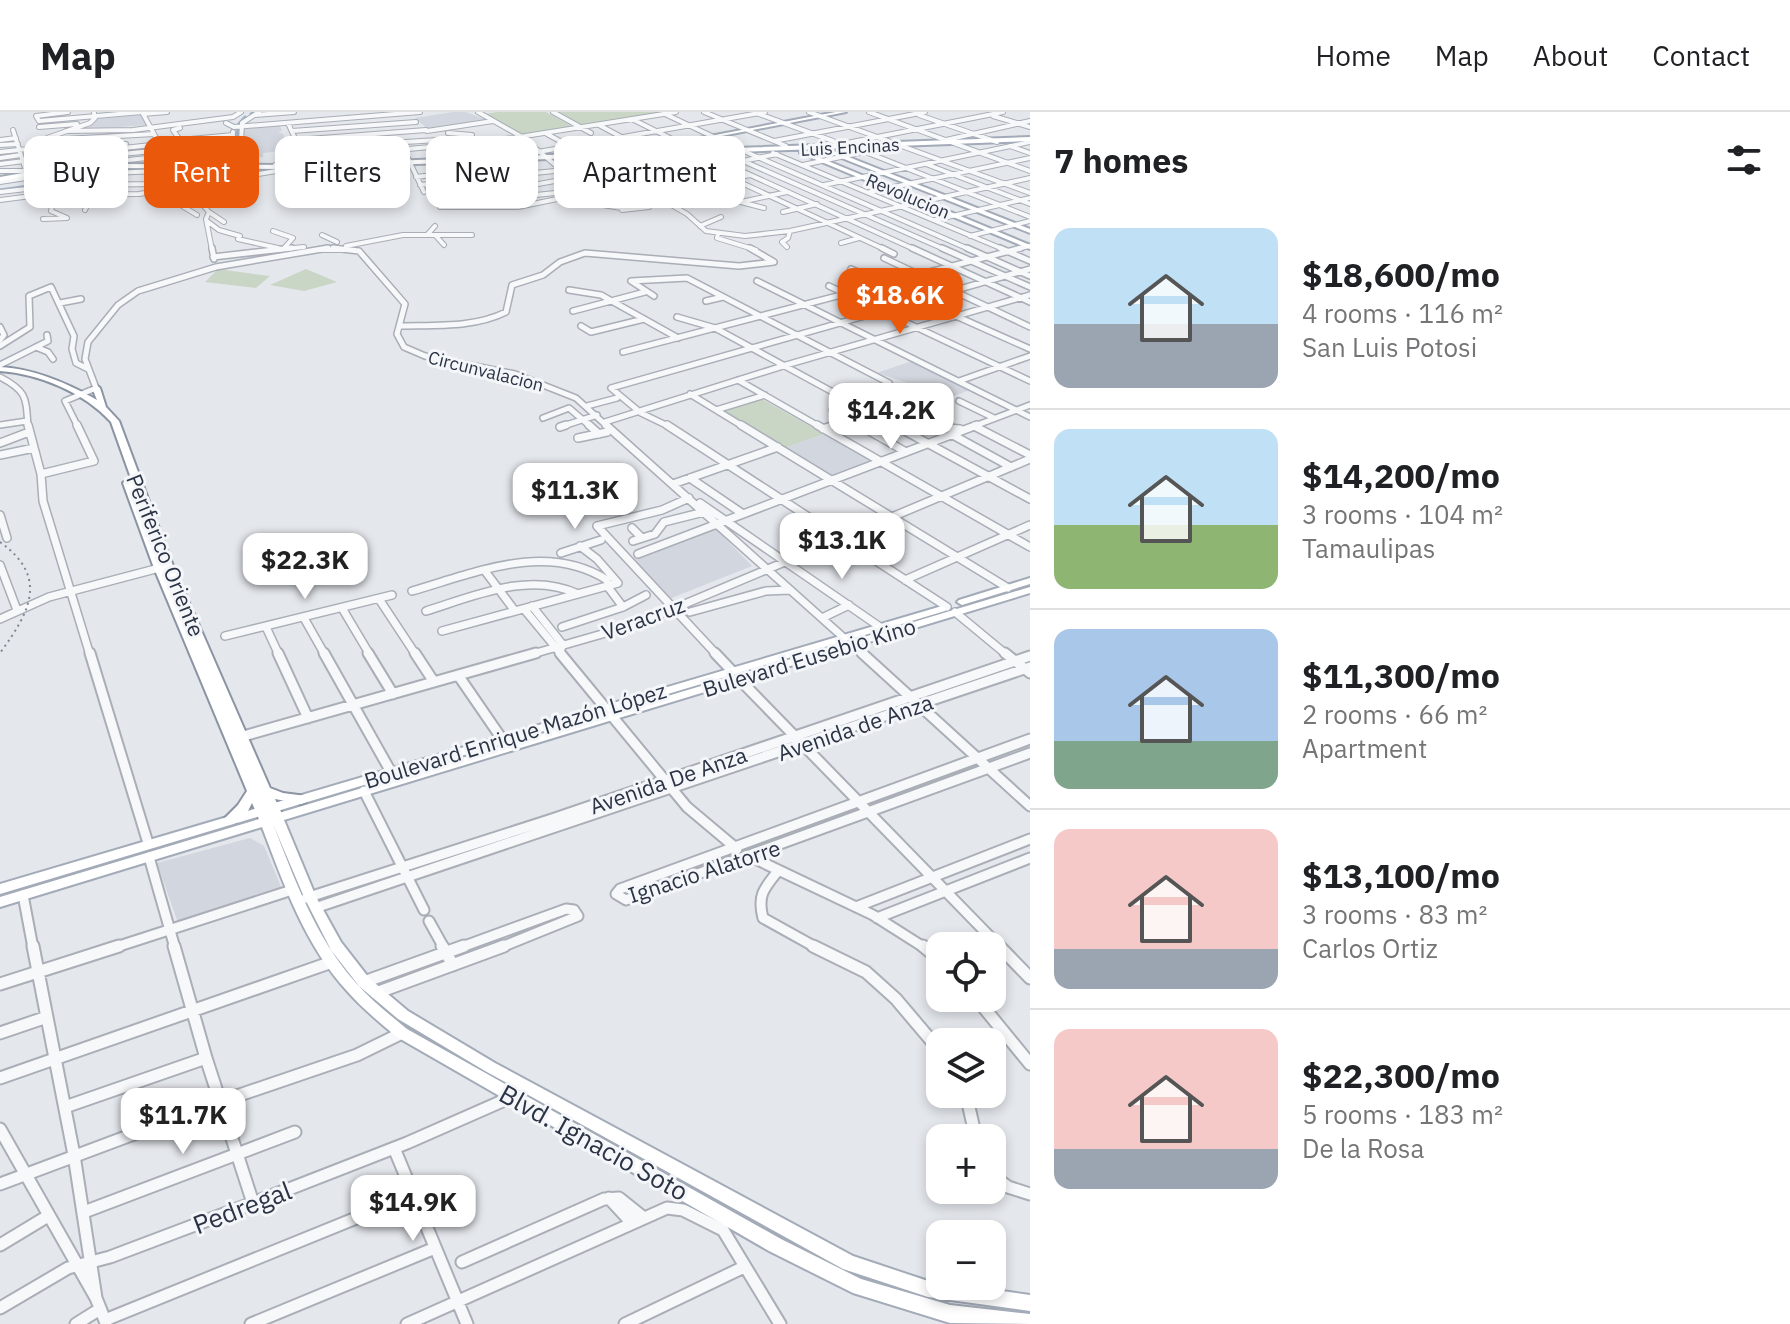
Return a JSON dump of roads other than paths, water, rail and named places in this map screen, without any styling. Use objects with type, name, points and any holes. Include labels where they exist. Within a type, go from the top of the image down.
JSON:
[{"type":"highway","points":[[2,369],[27,374],[73,398]]},
{"type":"highway","name":"Periferico Oriente","points":[[2,369],[33,373],[97,409],[109,424],[163,567],[269,814]]},
{"type":"highway","points":[[96,388],[103,406]]},
{"type":"highway","name":"Periferico Oriente","points":[[73,398],[103,406],[115,421],[163,567]]},
{"type":"highway","points":[[231,819],[259,791],[301,799]]},
{"type":"main road","points":[[712,136],[844,112]]},
{"type":"main road","name":"Luis Encinas","points":[[746,152],[774,153],[839,145],[1030,139]]},
{"type":"main road","points":[[814,145],[1030,231]]},
{"type":"main road","points":[[745,148],[839,145]]},
{"type":"main road","name":"Revolucion","points":[[786,146],[1030,246]]},
{"type":"main road","points":[[538,155],[545,155]]},
{"type":"main road","points":[[538,155],[554,155]]},
{"type":"main road","points":[[0,180],[24,175]]},
{"type":"main road","points":[[848,641],[880,627],[951,610],[1030,581]]},
{"type":"main road","name":"Bulevard Eusebio Kino","points":[[269,814],[364,791],[611,712],[951,610],[1030,590]]},
{"type":"main road","name":"Boulevard Enrique Mazón López","points":[[0,889],[149,850],[269,814],[301,799],[502,739],[611,712]]},
{"type":"main road","name":"Boulevard Enrique Mazón López","points":[[0,902],[231,819],[269,814]]},
{"type":"main road","name":"Blvd. Ignacio Soto","points":[[269,814],[329,963],[360,999],[402,1033],[522,1092],[826,1252],[882,1276],[942,1291],[1030,1303]]},
{"type":"main road","name":"Blvd. Ignacio Soto","points":[[305,898],[345,960],[370,987],[433,1035],[726,1224],[884,1297],[950,1314],[1030,1323]]},
{"type":"main road","points":[[329,963],[338,965],[360,989],[370,987]]},
{"type":"street","points":[[68,112],[38,115],[39,121],[94,114],[167,112]]},
{"type":"street","points":[[66,131],[133,130],[149,123],[294,112]]},
{"type":"street","points":[[301,117],[335,115],[336,112]]},
{"type":"street","points":[[226,123],[241,127],[306,121],[317,116],[420,112]]},
{"type":"street","points":[[479,112],[486,112]]},
{"type":"street","points":[[479,112],[520,136]]},
{"type":"street","points":[[553,112],[591,133]]},
{"type":"street","points":[[528,136],[676,112]]},
{"type":"street","points":[[704,112],[786,146]]},
{"type":"street","points":[[627,136],[765,112]]},
{"type":"street","points":[[809,112],[1003,184],[1030,198]]},
{"type":"street","points":[[869,112],[1030,171]]},
{"type":"street","points":[[774,141],[925,112]]},
{"type":"street","points":[[980,112],[1030,124]]},
{"type":"street","points":[[839,145],[1003,112]]},
{"type":"street","points":[[143,113],[156,136]]},
{"type":"street","points":[[408,113],[433,136]]},
{"type":"street","points":[[757,113],[904,167],[1030,219]]},
{"type":"street","points":[[913,113],[1030,156]]},
{"type":"street","points":[[50,136],[90,123],[94,114]]},
{"type":"street","points":[[177,136],[173,130],[233,122],[243,114]]},
{"type":"street","points":[[238,136],[243,114]]},
{"type":"street","points":[[225,136],[233,135],[234,127],[243,114]]},
{"type":"street","points":[[664,114],[712,136]]},
{"type":"street","points":[[632,119],[666,136]]},
{"type":"street","points":[[306,121],[321,136]]},
{"type":"street","points":[[350,136],[493,121]]},
{"type":"street","points":[[292,131],[416,122]]},
{"type":"street","points":[[39,127],[90,123]]},
{"type":"street","points":[[288,123],[294,136]]},
{"type":"street","points":[[947,141],[1019,123]]},
{"type":"street","points":[[208,125],[216,136]]},
{"type":"street","points":[[598,125],[619,136]]},
{"type":"street","points":[[191,127],[196,136]]},
{"type":"street","points":[[13,130],[24,158]]},
{"type":"street","points":[[128,140],[133,130]]},
{"type":"street","points":[[440,136],[467,131]]},
{"type":"street","points":[[448,133],[472,135]]},
{"type":"street","points":[[546,133],[554,138]]},
{"type":"street","points":[[376,134],[380,136]]},
{"type":"street","points":[[745,201],[1030,139]]},
{"type":"street","points":[[0,143],[20,150]]},
{"type":"street","points":[[0,158],[20,150]]},
{"type":"street","points":[[0,164],[20,150]]},
{"type":"street","points":[[0,152],[24,150]]},
{"type":"street","points":[[538,150],[554,162]]},
{"type":"street","points":[[545,155],[554,152]]},
{"type":"street","points":[[746,152],[1030,276]]},
{"type":"street","points":[[745,176],[864,152]]},
{"type":"street","points":[[745,161],[774,153],[1030,261]]},
{"type":"street","points":[[783,212],[1030,156]]},
{"type":"street","points":[[745,161],[1030,287]]},
{"type":"street","points":[[924,163],[1021,200]]},
{"type":"street","points":[[410,165],[424,192]]},
{"type":"street","points":[[0,171],[24,172]]},
{"type":"street","points":[[259,175],[271,173]]},
{"type":"street","points":[[745,173],[1030,302]]},
{"type":"street","points":[[416,177],[426,176]]},
{"type":"street","points":[[675,208],[706,231],[750,237],[987,187],[1030,181]]},
{"type":"street","points":[[420,185],[426,184]]},
{"type":"street","points":[[745,184],[894,254]]},
{"type":"street","points":[[0,191],[24,188]]},
{"type":"street","points":[[538,197],[542,202]]},
{"type":"street","points":[[0,201],[24,198]]},
{"type":"street","points":[[0,201],[24,198]]},
{"type":"street","points":[[841,243],[1030,198]]},
{"type":"street","points":[[538,203],[554,199]]},
{"type":"street","points":[[745,203],[764,208]]},
{"type":"street","points":[[43,219],[68,217],[51,211],[52,208]]},
{"type":"street","points":[[185,208],[197,215]]},
{"type":"street","points":[[205,208],[224,222]]},
{"type":"street","points":[[454,208],[475,208]]},
{"type":"street","points":[[621,208],[627,209]]},
{"type":"street","points":[[609,212],[638,208]]},
{"type":"street","points":[[639,212],[647,208]]},
{"type":"street","points":[[209,212],[207,221],[216,267]]},
{"type":"street","points":[[699,225],[721,217]]},
{"type":"street","points":[[1030,219],[884,258],[1030,327]]},
{"type":"street","points":[[207,221],[219,230],[240,236],[237,239],[281,248]]},
{"type":"street","points":[[427,235],[435,226]]},
{"type":"street","points":[[273,231],[293,238],[281,248]]},
{"type":"street","points":[[787,247],[782,242],[788,238],[790,231]]},
{"type":"street","points":[[400,326],[477,321],[502,315],[506,312],[512,285],[543,275],[560,262],[585,253],[739,266],[773,264],[759,251],[719,238],[718,234]]},
{"type":"street","points":[[322,235],[339,245]]},
{"type":"street","points":[[41,474],[94,461],[73,398],[96,388],[85,355],[88,342],[124,300],[154,284],[216,267],[380,236],[472,235]]},
{"type":"street","points":[[436,236],[444,245]]},
{"type":"street","name":"Circunvalacion","points":[[339,245],[359,251],[405,304],[397,339],[408,351],[535,380],[565,392],[587,406],[1030,806]]},
{"type":"street","points":[[623,352],[1030,246]]},
{"type":"street","points":[[213,257],[281,248],[329,247]]},
{"type":"street","points":[[851,269],[1030,349]]},
{"type":"street","points":[[1028,669],[951,610],[640,410],[611,388],[1030,269]]},
{"type":"street","points":[[654,296],[631,282],[687,278],[889,383]]},
{"type":"street","points":[[0,343],[32,325],[29,296],[60,280]]},
{"type":"street","points":[[757,281],[1030,417]]},
{"type":"street","points":[[829,286],[1030,381]]},
{"type":"street","points":[[51,287],[74,336],[72,349],[76,363],[88,369]]},
{"type":"street","points":[[569,290],[601,295],[678,338]]},
{"type":"street","points":[[573,311],[645,292]]},
{"type":"street","points":[[560,427],[581,420],[640,410],[1030,295]]},
{"type":"street","points":[[706,301],[723,297]]},
{"type":"street","points":[[60,303],[81,299]]},
{"type":"street","points":[[677,317],[715,328],[1030,499]]},
{"type":"street","points":[[581,326],[591,332],[644,318]]},
{"type":"street","points":[[0,327],[4,335],[0,343]]},
{"type":"street","points":[[47,335],[48,341],[2,369],[23,392],[27,404],[27,421],[41,474],[43,501],[149,850],[206,1058],[253,1203]]},
{"type":"street","points":[[36,347],[48,352],[53,359]]},
{"type":"street","points":[[959,381],[1030,356]]},
{"type":"street","points":[[738,380],[1030,547]]},
{"type":"street","points":[[690,394],[1008,588]]},
{"type":"street","points":[[716,410],[765,395]]},
{"type":"street","points":[[587,406],[617,398]]},
{"type":"street","points":[[959,401],[994,418]]},
{"type":"street","points":[[638,554],[1030,405]]},
{"type":"street","points":[[543,418],[571,409],[581,420],[603,433],[578,438]]},
{"type":"street","points":[[832,410],[906,452]]},
{"type":"street","points":[[823,429],[861,416]]},
{"type":"street","points":[[0,425],[27,421]]},
{"type":"street","points":[[864,428],[889,422],[965,429]]},
{"type":"street","points":[[974,426],[1030,457]]},
{"type":"street","points":[[0,443],[29,432]]},
{"type":"street","points":[[951,434],[1011,467]]},
{"type":"street","points":[[778,447],[675,485],[707,512],[727,521],[880,627]]},
{"type":"street","points":[[0,455],[34,448]]},
{"type":"street","name":"Veracruz","points":[[237,738],[637,624],[1030,457]]},
{"type":"street","points":[[690,478],[743,514]]},
{"type":"street","points":[[690,499],[597,526],[795,737],[1030,978]]},
{"type":"street","points":[[633,541],[655,534],[664,522],[707,512]]},
{"type":"street","points":[[0,515],[7,538]]},
{"type":"street","points":[[905,580],[1030,525]]},
{"type":"street","points":[[632,528],[642,538]]},
{"type":"street","points":[[561,553],[601,540]]},
{"type":"street","points":[[442,631],[608,587],[618,581],[580,546]]},
{"type":"street","points":[[412,591],[540,558],[593,570],[605,577],[608,587],[623,607]]},
{"type":"street","points":[[0,565],[17,610]]},
{"type":"street","points":[[0,619],[70,591],[163,567]]},
{"type":"street","points":[[485,571],[500,591],[537,620],[698,818],[736,848],[877,918],[926,949]]},
{"type":"street","points":[[426,611],[539,582],[568,587],[578,594]]},
{"type":"street","points":[[690,612],[766,591],[791,590]]},
{"type":"street","points":[[225,636],[392,595]]},
{"type":"street","points":[[562,627],[623,607],[646,595]]},
{"type":"street","points":[[0,602],[12,596]]},
{"type":"street","points":[[379,599],[434,682]]},
{"type":"street","points":[[822,618],[849,605]]},
{"type":"street","points":[[342,608],[393,694]]},
{"type":"street","points":[[304,618],[391,772]]},
{"type":"street","points":[[266,627],[308,718]]},
{"type":"street","name":"Avenida De Anza","points":[[305,898],[552,819],[1030,656]]},
{"type":"street","name":"Avenida de Anza","points":[[305,898],[365,892],[1028,669]]},
{"type":"street","points":[[458,675],[502,739]]},
{"type":"street","points":[[830,724],[838,732]]},
{"type":"street","name":"Ignacio Alatorre","points":[[1030,739],[620,889],[616,894],[626,900],[1030,753]]},
{"type":"street","points":[[364,791],[424,910]]},
{"type":"street","points":[[552,819],[559,828]]},
{"type":"street","points":[[856,907],[1030,839]]},
{"type":"street","points":[[877,918],[1030,858]]},
{"type":"street","points":[[778,871],[763,889],[758,901],[763,918],[866,972],[896,999],[926,1034]]},
{"type":"street","points":[[360,882],[365,892]]},
{"type":"street","points":[[23,895],[102,1313]]},
{"type":"street","points":[[0,984],[170,928],[305,898]]},
{"type":"street","points":[[566,909],[576,913],[574,920],[453,965],[370,987],[446,952],[566,909]]},
{"type":"street","points":[[429,921],[453,965]]},
{"type":"street","points":[[483,939],[490,951]]},
{"type":"street","points":[[1018,966],[1030,960]]},
{"type":"street","points":[[0,1078],[329,963]]},
{"type":"street","points":[[987,1012],[1030,1064]]},
{"type":"street","points":[[0,1033],[47,1017]]},
{"type":"street","points":[[0,1184],[222,1101],[357,1055],[402,1033]]},
{"type":"street","points":[[65,1107],[206,1058]]},
{"type":"street","name":"Pedregal","points":[[0,1308],[53,1275],[76,1265],[253,1203],[394,1148],[522,1092]]},
{"type":"street","points":[[0,1129],[102,1313]]},
{"type":"street","points":[[84,1212],[295,1132]]},
{"type":"street","points":[[394,1148],[467,1324]]},
{"type":"street","points":[[1006,1186],[1030,1194]]},
{"type":"street","points":[[76,1324],[413,1195]]},
{"type":"street","points":[[462,1262],[609,1198],[638,1221]]},
{"type":"street","points":[[726,1224],[737,1204]]},
{"type":"street","points":[[407,1324],[638,1221],[675,1208],[726,1224],[744,1267],[780,1324]]},
{"type":"street","points":[[0,1245],[48,1216]]},
{"type":"street","points":[[251,1324],[435,1248]]},
{"type":"street","points":[[625,1324],[744,1267]]},
{"type":"waterway","points":[[237,136],[238,125],[245,117]]},
{"type":"waterway","points":[[0,190],[24,187]]},
{"type":"railway","points":[[0,542],[25,568],[30,595],[20,623],[0,653]]}]
